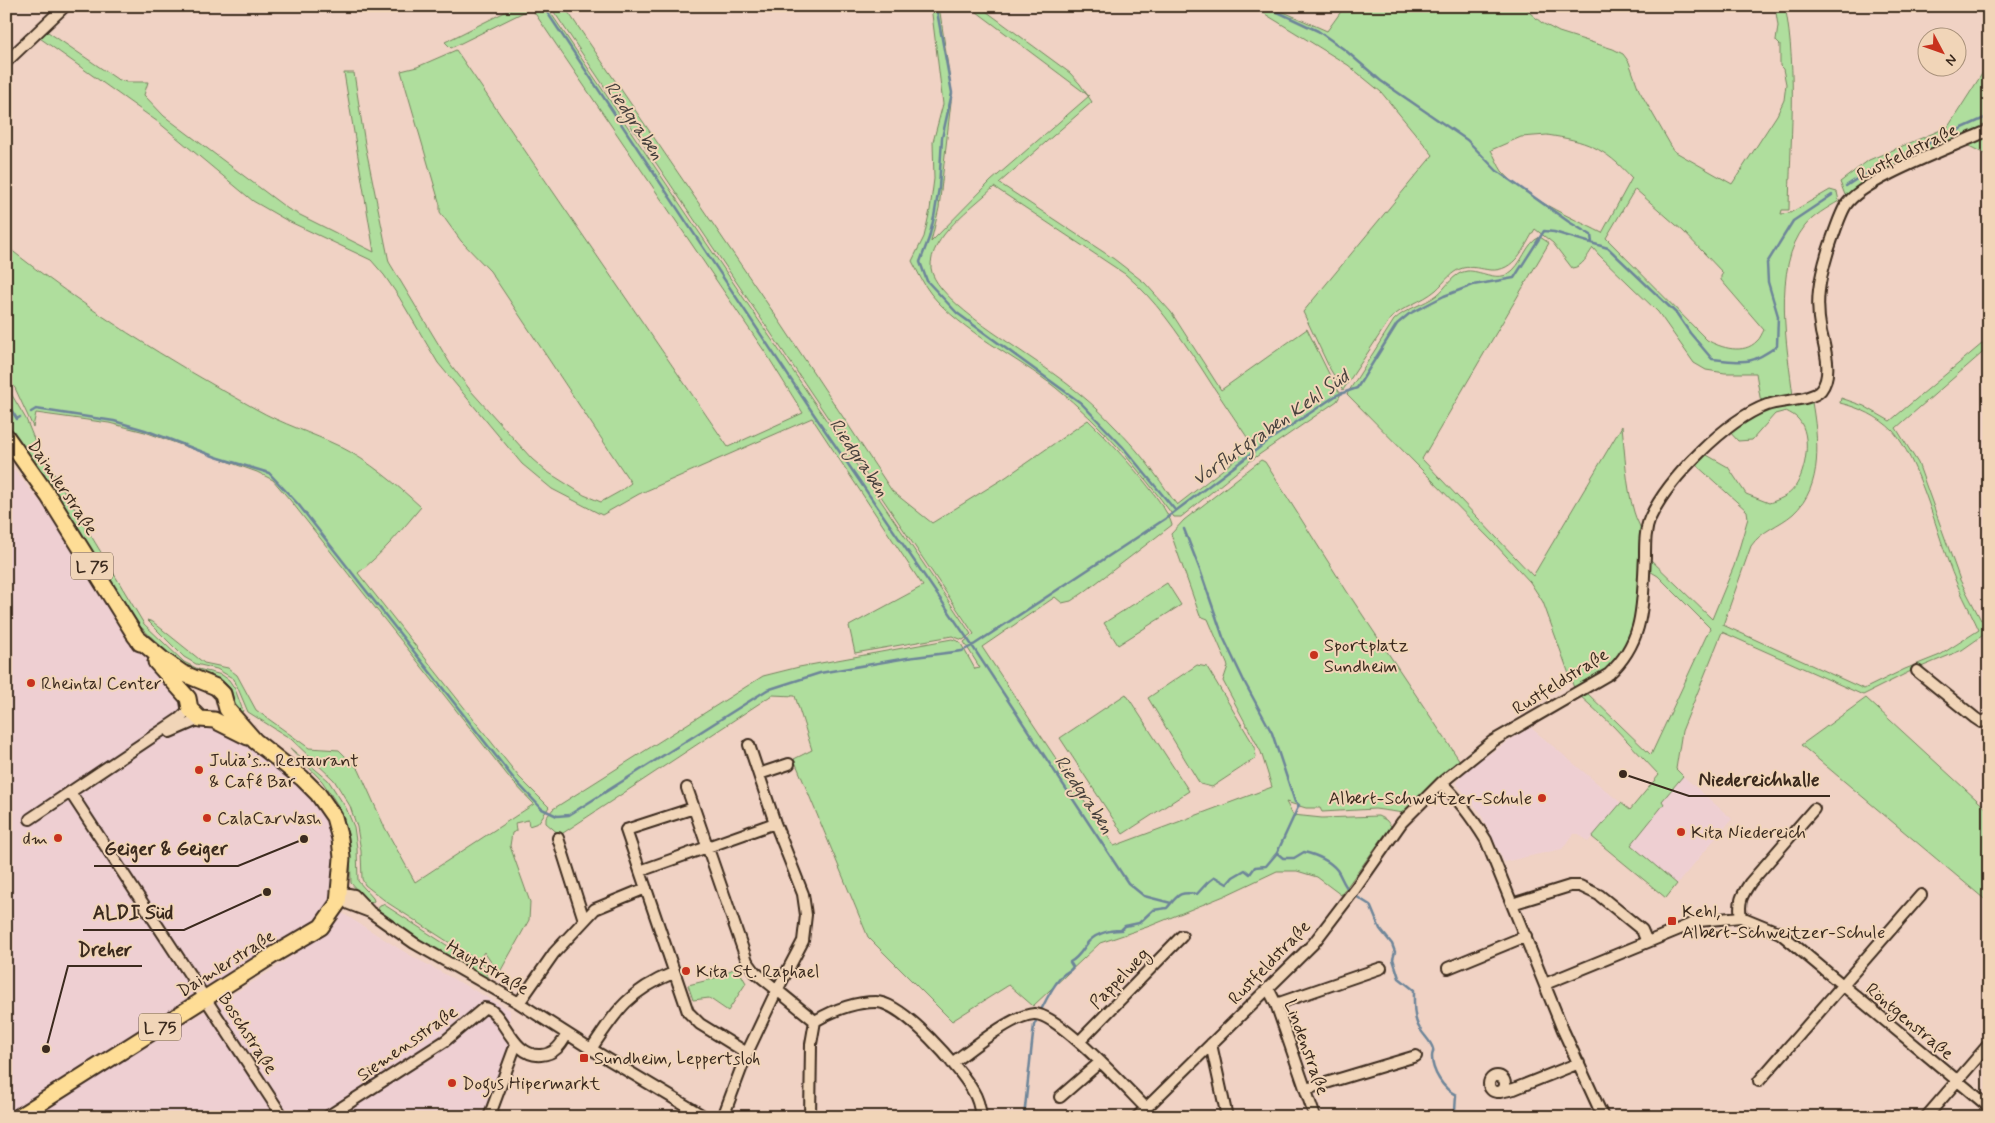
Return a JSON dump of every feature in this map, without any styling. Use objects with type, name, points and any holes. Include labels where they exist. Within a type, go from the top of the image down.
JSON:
[{"type":"main road","name":"Daimlerstraße","points":[[6,436],[49,497],[135,636],[198,711],[255,741],[302,778],[318,794],[334,817],[340,839],[342,858],[338,892],[302,938],[18,1117]]},
{"type":"main road","name":"Daimlerstraße","points":[[135,636],[175,668],[216,687],[223,694],[227,709],[255,741]]},
{"type":"main road","points":[[205,683],[192,689],[198,711],[222,716],[227,709]]},
{"type":"street","points":[[6,62],[65,6]]},
{"type":"street","name":"Rustfeldstraße","points":[[1137,1117],[1145,1107],[1313,944],[1355,889],[1402,822],[1440,783],[1493,741],[1609,674],[1622,661],[1630,649],[1639,624],[1642,609],[1647,525],[1658,502],[1704,450],[1722,432],[1742,417],[1768,405],[1794,398],[1810,397],[1820,392],[1827,381],[1827,368],[1817,303],[1820,278],[1846,205],[1875,181],[1989,130]]},
{"type":"street","points":[[1917,671],[1981,722],[1989,719]]},
{"type":"street","points":[[30,819],[139,744],[179,719],[198,711]]},
{"type":"street","points":[[723,1117],[747,1053],[802,941],[806,915],[803,894],[775,823],[749,745]]},
{"type":"street","points":[[759,774],[789,764]]},
{"type":"street","points":[[1440,783],[1454,795],[1486,840],[1544,984],[1603,1117]]},
{"type":"street","points":[[687,788],[747,961],[755,972],[815,1021]]},
{"type":"street","name":"Boschstraße","points":[[70,792],[283,1117]]},
{"type":"street","points":[[694,808],[626,830],[673,973],[688,1012],[700,1024],[747,1053]]},
{"type":"street","points":[[1741,917],[1739,907],[1741,896],[1750,883],[1814,810]]},
{"type":"street","points":[[640,871],[775,823]]},
{"type":"street","points":[[558,838],[584,920]]},
{"type":"street","points":[[1512,904],[1570,886],[1580,886],[1599,895],[1642,930],[1647,942]]},
{"type":"street","points":[[519,1002],[554,953],[595,909],[646,888]]},
{"type":"street","name":"Hauptstraße","points":[[338,892],[354,895],[370,912],[414,943],[519,1002],[566,1034],[704,1117]]},
{"type":"street","name":"Röntgenstraße","points":[[1759,1081],[1921,895]]},
{"type":"street","name":"Röntgenstraße","points":[[1544,984],[1698,921],[1741,917],[1780,933],[1989,1107]]},
{"type":"street","name":"Pappelweg","points":[[1079,1042],[1182,936]]},
{"type":"street","points":[[1448,968],[1526,936]]},
{"type":"street","points":[[1276,1004],[1381,968]]},
{"type":"street","points":[[591,1049],[616,1011],[640,989],[673,973]]},
{"type":"street","name":"Lindenstraße","points":[[1268,988],[1276,1004],[1315,1117]]},
{"type":"street","points":[[810,1117],[811,1044],[815,1021],[839,1009],[877,1002],[884,1004],[916,1025],[929,1037],[974,1092],[981,1117]]},
{"type":"street","name":"Siemensstraße","points":[[327,1117],[445,1041],[484,1008],[493,1011],[516,1044]]},
{"type":"street","points":[[952,1064],[986,1038],[1018,1019],[1034,1014],[1045,1016],[1079,1042],[1145,1107]]},
{"type":"street","points":[[489,1117],[516,1044],[531,1054],[548,1054],[556,1050],[566,1034]]},
{"type":"street","points":[[1211,1044],[1227,1117]]},
{"type":"street","name":"Röntgenstraße","points":[[1926,1117],[1989,1044]]},
{"type":"street","points":[[1306,1089],[1416,1056]]},
{"type":"street","points":[[1060,1097],[1099,1063]]},
{"type":"street","points":[[1500,1092],[1514,1089],[1579,1063]]},
{"type":"shaded area","points":[[6,459],[55,520],[151,663],[198,711],[282,763],[334,817],[341,877],[320,917],[289,941],[138,1031],[6,1114]]},
{"type":"shaded area","name":"Albert-Schweitzer-Schule","points":[[1530,727],[1621,803],[1588,842],[1579,834],[1574,834],[1562,849],[1504,862],[1480,812],[1456,783],[1462,774],[1477,762]]},
{"type":"shaded area","name":"Kita Niedereich","points":[[1683,776],[1732,819],[1677,884],[1630,845],[1664,804],[1662,801]]},
{"type":"shaded area","points":[[342,913],[408,954],[510,1010],[510,1045],[482,1117],[31,1117],[269,972],[313,941],[338,914]]},
{"type":"green space","points":[[517,6],[536,6],[451,48],[445,42]]},
{"type":"green space","points":[[542,6],[546,6],[971,634],[963,640],[952,636],[855,653],[849,626],[923,586],[812,418],[639,494],[602,515],[552,489],[522,464],[438,363],[399,297],[371,260],[286,220],[253,201],[158,122],[37,36],[48,32],[117,79],[126,82],[148,82],[144,95],[164,116],[288,209],[374,252],[344,73],[354,73],[365,144],[389,262],[451,365],[471,391],[532,459],[546,471],[584,495],[601,502],[631,483],[490,271],[461,241],[440,212],[440,205],[401,71],[417,67],[456,50],[728,447],[803,413],[767,355],[534,12]]},
{"type":"green space","points":[[550,6],[564,6],[782,325],[892,491],[932,523],[1006,477],[1088,420],[1122,455],[1159,501],[1172,525],[1071,601],[1062,603],[1055,597],[982,647],[1114,846],[1272,787],[1261,752],[1223,681],[1228,666],[1208,619],[1200,616],[1171,534],[1184,520],[1261,460],[1265,462],[1346,590],[1460,761],[1431,785],[1404,813],[1375,809],[1322,812],[1320,808],[1306,808],[1286,802],[1293,815],[1322,818],[1378,816],[1386,820],[1391,826],[1341,895],[1317,877],[1297,871],[1277,871],[1224,896],[1150,926],[1100,943],[1033,1006],[1009,985],[952,1021],[868,937],[794,759],[812,750],[795,696],[772,695],[560,835],[546,823],[546,818],[553,809],[763,676],[799,667],[952,639],[960,642],[975,669],[980,668],[964,642],[974,634]]},
{"type":"green space","points":[[931,6],[939,6],[952,93],[939,208],[931,242],[991,181],[1088,97],[1092,102],[999,183],[1114,259],[1145,283],[1171,312],[1221,390],[1307,329],[1335,386],[1341,394],[1337,401],[1250,461],[1181,517],[1174,517],[1134,465],[1073,402],[1041,377],[958,320],[931,294],[923,282],[912,261],[924,237],[930,210],[934,179],[933,142],[943,104]],"holes":[[[994,187],[1125,274],[1147,295],[1174,329],[1253,446],[1177,505],[1140,455],[1102,413],[1065,382],[991,331],[952,300],[934,278],[931,268],[932,256],[945,234],[964,213]]]},
{"type":"green space","points":[[969,6],[979,6],[1070,73],[1087,94]]},
{"type":"green space","points":[[1252,6],[1270,6],[1327,31],[1345,6],[1525,6],[1542,23],[1559,32],[1623,54],[1629,62],[1639,90],[1674,151],[1732,184],[1777,115],[1784,100],[1786,84],[1783,69],[1780,66],[1780,45],[1776,41],[1778,26],[1775,6],[1785,6],[1791,57],[1792,108],[1789,210],[1782,210],[1781,214],[1790,213],[1830,190],[1837,192],[1839,201],[1808,222],[1795,243],[1788,263],[1784,308],[1793,396],[1761,403],[1756,373],[1725,373],[1706,370],[1694,363],[1658,312],[1593,248],[1579,266],[1572,268],[1553,243],[1535,229],[1518,257],[1506,267],[1499,270],[1469,267],[1459,269],[1431,294],[1390,319],[1343,390],[1330,369],[1303,312],[1433,155],[1381,92],[1348,65]],"holes":[[[1547,135],[1573,140],[1594,147],[1622,167],[1632,178],[1602,233],[1549,206],[1523,190],[1502,171],[1491,150],[1521,137]],[[1635,189],[1683,231],[1723,273],[1721,280],[1764,330],[1759,339],[1752,345],[1746,348],[1732,349],[1719,346],[1707,340],[1606,238]]]},
{"type":"green space","points":[[1989,63],[1989,126],[1849,198],[1845,195],[1840,182],[1869,160],[1948,127]]},
{"type":"green space","points":[[1989,133],[1989,156],[1965,144]]},
{"type":"green space","points":[[1540,237],[1549,243],[1422,459],[1533,576],[1622,426],[1629,491],[1642,534],[1643,547],[1638,601],[1629,638],[1616,662],[1602,674],[1574,688],[1543,602],[1530,582],[1347,394],[1394,320],[1409,309],[1437,295],[1454,277],[1462,272],[1472,271],[1493,276],[1508,274],[1517,265],[1531,244]]},
{"type":"green space","points":[[6,246],[66,291],[128,333],[223,391],[287,424],[339,446],[361,459],[421,507],[383,550],[358,573],[519,777],[549,807],[538,823],[529,826],[528,820],[515,823],[516,831],[512,833],[510,846],[530,902],[529,920],[496,979],[496,969],[484,952],[482,955],[492,968],[492,975],[484,965],[388,903],[365,885],[362,879],[361,851],[357,827],[350,806],[334,780],[291,739],[248,712],[234,679],[217,669],[196,664],[184,657],[147,620],[153,622],[204,663],[228,668],[237,675],[256,710],[309,748],[339,750],[359,770],[385,828],[415,882],[534,804],[512,781],[273,480],[257,472],[145,432],[109,423],[36,413],[33,427],[15,388],[6,377]]},
{"type":"green space","points":[[1989,338],[1989,347],[1896,428],[1918,463],[1960,580],[1981,620],[1989,616],[1989,624],[1985,626],[1989,631],[1962,650],[1909,672],[1863,695],[1722,632],[1682,731],[1676,769],[1683,776],[1662,801],[1664,804],[1631,845],[1677,884],[1666,898],[1592,837],[1621,803],[1630,810],[1659,775],[1613,726],[1579,695],[1586,692],[1651,755],[1710,628],[1658,576],[1648,570],[1648,557],[1712,619],[1734,566],[1748,518],[1747,511],[1695,464],[1705,454],[1728,467],[1746,494],[1769,503],[1783,497],[1795,487],[1805,463],[1805,435],[1799,420],[1786,411],[1775,414],[1752,440],[1738,441],[1728,430],[1751,414],[1789,403],[1812,402],[1817,446],[1814,476],[1810,490],[1803,503],[1793,514],[1765,532],[1751,546],[1723,625],[1864,689],[1905,669],[1940,655],[1979,630],[1952,573],[1925,494],[1902,443],[1893,431],[1881,421],[1862,410],[1840,403],[1841,398],[1864,406],[1890,421]]},
{"type":"green space","points":[[6,385],[26,419],[36,444],[144,624],[184,662],[198,669],[222,675],[229,680],[235,689],[243,711],[240,714],[236,708],[231,689],[225,683],[178,663],[140,626],[6,421]]},
{"type":"green space","points":[[1167,583],[1181,605],[1118,645],[1104,623]]},
{"type":"green space","points":[[1197,665],[1207,667],[1255,747],[1256,758],[1212,787],[1200,784],[1148,698]]},
{"type":"green space","points":[[1126,694],[1189,791],[1123,834],[1060,738]]},
{"type":"green space","points":[[1866,698],[1989,811],[1989,903],[1801,745]]},
{"type":"green space","points":[[289,747],[328,780],[346,808],[354,827],[358,881],[374,901],[369,904],[351,883],[350,844],[344,820],[337,804],[322,781]]},
{"type":"green space","points":[[383,904],[482,968],[490,979],[499,986],[434,950],[397,926],[378,909]]},
{"type":"green space","points":[[737,967],[746,983],[728,1011],[709,998],[693,1000],[688,985],[713,979]]},
{"type":"waterway","name":"Riedgraben","points":[[543,6],[813,413],[967,638],[1128,883],[1144,896],[1171,903]]},
{"type":"waterway","points":[[936,6],[952,93],[942,138],[939,188],[934,217],[920,262],[927,281],[957,313],[1081,403],[1122,446],[1175,510]]},
{"type":"waterway","points":[[1265,6],[1318,31],[1345,50],[1381,81],[1467,140],[1497,171],[1569,222],[1591,235],[1592,243]]},
{"type":"waterway","name":"Vorflutgraben Kehl Süd","points":[[1846,186],[1872,169],[1989,116]]},
{"type":"waterway","name":"Vorflutgraben Kehl Süd","points":[[31,412],[36,409],[114,421],[145,430],[216,457],[269,473],[298,504],[514,779],[542,809],[557,816],[569,815],[767,690],[820,673],[907,658],[962,651],[972,646],[1165,519],[1268,441],[1337,395],[1357,388],[1397,324],[1409,314],[1444,296],[1473,285],[1514,278],[1544,231],[1554,232],[1608,248],[1677,314],[1712,359],[1746,361],[1760,357],[1777,346],[1778,316],[1768,282],[1767,263],[1793,221],[1832,195]]},
{"type":"waterway","points":[[6,402],[17,419],[20,417]]},
{"type":"waterway","points":[[1184,529],[1223,637],[1272,733],[1295,802],[1299,805],[1277,853]]},
{"type":"waterway","points":[[1040,1012],[1058,981],[1073,967],[1070,962],[1077,957],[1089,941],[1102,933],[1121,930],[1125,926],[1139,923],[1153,910],[1167,908],[1179,895],[1186,893],[1197,894],[1215,877],[1227,884],[1233,877],[1245,870],[1250,874],[1255,867],[1266,866],[1277,853],[1283,858],[1294,858],[1304,852],[1318,856],[1330,863],[1337,870],[1350,891]]},
{"type":"waterway","points":[[1354,895],[1370,905],[1380,929],[1392,944],[1395,952],[1393,959],[1399,978],[1414,990],[1416,1020],[1432,1046],[1432,1062],[1436,1074],[1443,1084],[1456,1095],[1455,1111],[1459,1117]]},
{"type":"waterway","points":[[1024,1117],[1034,1025],[1038,1017]]},
{"type":"place","name":"Sportplatz Sundheim","points":[[1314,655]]},
{"type":"place","name":"Rheintal Center","points":[[31,683]]},
{"type":"place","name":"Julia’s… Restaurant & Café Bar","points":[[199,770]]},
{"type":"place","name":"Niedereichhalle","points":[[1623,774]]},
{"type":"place","name":"Albert-Schweitzer-Schule","points":[[1542,798]]},
{"type":"place","name":"CalaCarWash","points":[[207,818]]},
{"type":"place","name":"Kita Niedereich","points":[[1681,832]]},
{"type":"place","name":"dm","points":[[58,838]]},
{"type":"place","name":"Geiger & Geiger","points":[[304,839]]},
{"type":"place","name":"ALDI Süd","points":[[267,892]]},
{"type":"place","name":"Kehl, Albert-Schweitzer-Schule","points":[[1672,921]]},
{"type":"place","name":"Kita St. Raphael","points":[[686,971]]},
{"type":"place","name":"Dreher","points":[[46,1049]]},
{"type":"place","name":"Sundheim, Leppertsloh","points":[[584,1058]]},
{"type":"place","name":"Dogus Hipermarkt","points":[[452,1083]]}]
